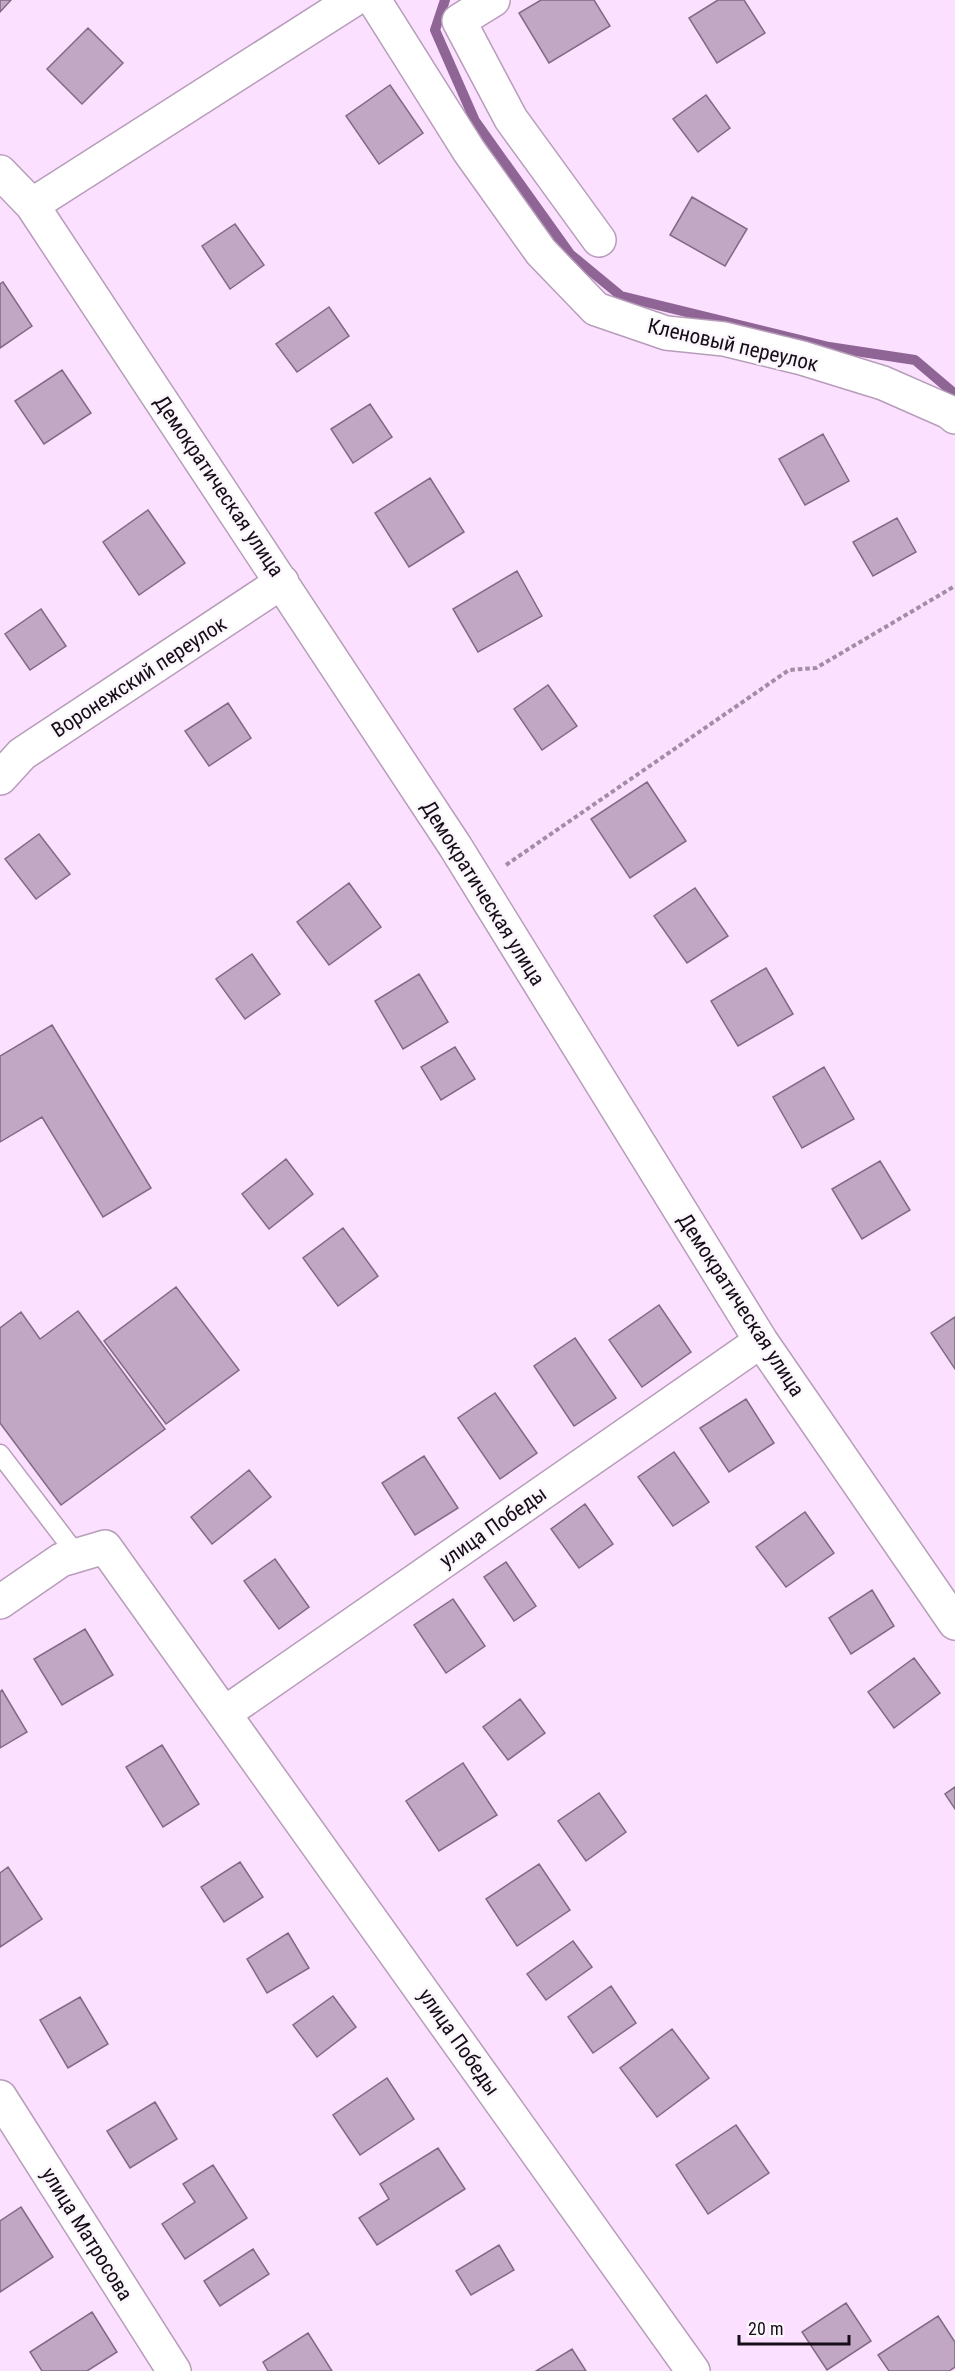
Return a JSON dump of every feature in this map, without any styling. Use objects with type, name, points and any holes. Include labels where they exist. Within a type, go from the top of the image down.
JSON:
[{"type":"street","points":[[32,205],[353,0]]},
{"type":"street","name":"Кленовый переулок","points":[[374,0],[469,151],[541,252],[596,309],[666,333],[724,339],[802,358],[882,383],[949,412],[955,417]]},
{"type":"street","points":[[493,0],[459,21],[511,119],[599,240]]},
{"type":"street","name":"Демократическая улица","points":[[0,172],[32,205],[282,582],[478,884],[761,1341],[955,1623]]},
{"type":"street","name":"Воронежский переулок","points":[[0,778],[22,754],[282,582]]},
{"type":"street","name":"улица Победы","points":[[225,1713],[761,1341]]},
{"type":"street","name":"улица Победы","points":[[0,1602],[61,1560],[105,1547],[693,2371]]},
{"type":"street","name":"улица Матросова","points":[[0,2097],[174,2371]]},
{"type":"lane","points":[[0,1454],[77,1555]]},
{"type":"path","points":[[478,884],[789,670],[816,668],[955,586]]},
{"type":"building","points":[[0,0],[11,0],[0,12]]},
{"type":"building","points":[[541,0],[594,0],[610,26],[549,63],[519,13]]},
{"type":"building","points":[[718,0],[744,0],[765,33],[717,63],[689,18]]},
{"type":"building","points":[[88,28],[123,63],[82,104],[47,69]]},
{"type":"building","points":[[390,85],[423,133],[379,164],[346,116]]},
{"type":"building","points":[[706,95],[730,128],[698,152],[673,119]]},
{"type":"building","points":[[692,197],[747,229],[725,266],[670,235]]},
{"type":"building","points":[[235,224],[264,265],[230,289],[202,246]]},
{"type":"building","points":[[3,282],[32,326],[0,348],[0,284]]},
{"type":"building","points":[[329,307],[349,336],[297,372],[276,344]]},
{"type":"building","points":[[62,370],[91,413],[44,444],[15,401]]},
{"type":"building","points":[[370,404],[392,437],[353,463],[331,429]]},
{"type":"building","points":[[823,434],[849,481],[805,505],[779,459]]},
{"type":"building","points":[[430,478],[464,532],[409,567],[375,513]]},
{"type":"building","points":[[148,510],[185,563],[139,595],[103,542]]},
{"type":"building","points":[[897,518],[916,552],[873,576],[853,542]]},
{"type":"building","points":[[517,571],[542,616],[478,652],[453,609]]},
{"type":"building","points":[[41,609],[66,646],[30,670],[5,634]]},
{"type":"building","points":[[548,685],[577,726],[542,750],[514,709]]},
{"type":"building","points":[[228,703],[251,738],[209,766],[185,731]]},
{"type":"building","points":[[647,782],[686,841],[630,878],[591,819]]},
{"type":"building","points":[[39,834],[70,874],[36,899],[5,859]]},
{"type":"building","points":[[349,883],[381,927],[329,965],[297,922]]},
{"type":"building","points":[[695,888],[728,936],[687,963],[654,916]]},
{"type":"building","points":[[252,954],[280,994],[245,1019],[216,979]]},
{"type":"building","points":[[766,968],[793,1014],[738,1046],[711,1001]]},
{"type":"building","points":[[419,974],[448,1022],[403,1049],[375,1001]]},
{"type":"building","points":[[52,1025],[151,1188],[103,1217],[42,1117],[0,1142],[0,1056]]},
{"type":"building","points":[[455,1047],[475,1079],[441,1100],[421,1067]]},
{"type":"building","points":[[824,1067],[854,1119],[802,1148],[773,1097]]},
{"type":"building","points":[[286,1159],[313,1194],[269,1229],[242,1194]]},
{"type":"building","points":[[880,1161],[910,1210],[862,1239],[832,1189]]},
{"type":"building","points":[[343,1228],[378,1276],[338,1306],[303,1258]]},
{"type":"building","points":[[176,1287],[239,1370],[166,1424],[104,1341]]},
{"type":"building","points":[[659,1305],[691,1352],[642,1387],[609,1340]]},
{"type":"building","points":[[78,1311],[165,1429],[61,1505],[0,1423],[0,1328],[21,1312],[40,1339]]},
{"type":"building","points":[[955,1317],[955,1369],[931,1333]]},
{"type":"building","points":[[575,1338],[616,1398],[574,1426],[534,1366]]},
{"type":"building","points":[[495,1393],[537,1453],[500,1479],[458,1418]]},
{"type":"building","points":[[746,1399],[774,1443],[729,1472],[700,1428]]},
{"type":"building","points":[[674,1452],[709,1502],[673,1526],[638,1477]]},
{"type":"building","points":[[424,1456],[458,1508],[415,1535],[382,1483]]},
{"type":"building","points":[[249,1470],[271,1497],[212,1544],[191,1517]]},
{"type":"building","points":[[585,1504],[613,1544],[579,1568],[551,1529]]},
{"type":"building","points":[[805,1512],[834,1553],[786,1587],[756,1547]]},
{"type":"building","points":[[275,1559],[309,1607],[279,1629],[244,1581]]},
{"type":"building","points":[[506,1562],[536,1606],[514,1621],[484,1577]]},
{"type":"building","points":[[872,1590],[894,1626],[851,1654],[829,1618]]},
{"type":"building","points":[[453,1599],[485,1646],[446,1673],[414,1625]]},
{"type":"building","points":[[85,1629],[113,1675],[62,1705],[34,1659]]},
{"type":"building","points":[[914,1658],[940,1693],[894,1728],[868,1692]]},
{"type":"building","points":[[2,1690],[27,1732],[0,1748],[0,1692]]},
{"type":"building","points":[[520,1699],[545,1733],[508,1760],[483,1727]]},
{"type":"building","points":[[162,1745],[199,1804],[163,1827],[126,1767]]},
{"type":"building","points":[[463,1763],[497,1815],[439,1851],[406,1801]]},
{"type":"building","points":[[955,1787],[955,1809],[945,1794]]},
{"type":"building","points":[[599,1793],[626,1832],[586,1861],[558,1821]]},
{"type":"building","points":[[240,1862],[263,1897],[224,1922],[201,1887]]},
{"type":"building","points":[[539,1864],[570,1910],[517,1946],[486,1899]]},
{"type":"building","points":[[8,1867],[42,1919],[0,1947],[0,1873]]},
{"type":"building","points":[[288,1933],[309,1968],[267,1993],[247,1959]]},
{"type":"building","points":[[573,1941],[592,1967],[546,2000],[527,1974]]},
{"type":"building","points":[[611,1986],[636,2023],[593,2053],[568,2017]]},
{"type":"building","points":[[333,1996],[356,2027],[317,2057],[293,2025]]},
{"type":"building","points":[[80,1997],[108,2044],[68,2068],[40,2020]]},
{"type":"building","points":[[672,2029],[709,2078],[657,2117],[620,2068]]},
{"type":"building","points":[[387,2078],[414,2119],[360,2155],[333,2115]]},
{"type":"building","points":[[155,2102],[177,2139],[130,2168],[107,2131]]},
{"type":"building","points":[[736,2125],[769,2173],[708,2214],[676,2165]]},
{"type":"building","points":[[438,2148],[465,2189],[377,2245],[359,2218],[389,2199],[380,2184]]},
{"type":"building","points":[[213,2165],[247,2218],[185,2259],[162,2224],[195,2202],[183,2184]]},
{"type":"building","points":[[21,2207],[53,2257],[0,2292],[0,2221]]},
{"type":"building","points":[[499,2245],[514,2270],[471,2295],[456,2271]]},
{"type":"building","points":[[253,2249],[269,2274],[220,2306],[204,2281]]},
{"type":"building","points":[[846,2303],[871,2341],[827,2370],[802,2332]]},
{"type":"building","points":[[92,2312],[117,2352],[87,2371],[42,2371],[30,2352]]},
{"type":"building","points":[[938,2316],[955,2342],[955,2367],[949,2371],[889,2371],[878,2355]]},
{"type":"building","points":[[308,2333],[332,2371],[268,2371],[263,2362]]},
{"type":"building","points":[[572,2349],[586,2371],[536,2371]]},
{"type":"waterway","points":[[445,0],[435,30],[475,121],[570,254],[621,296],[829,347],[915,360],[955,394]]}]
